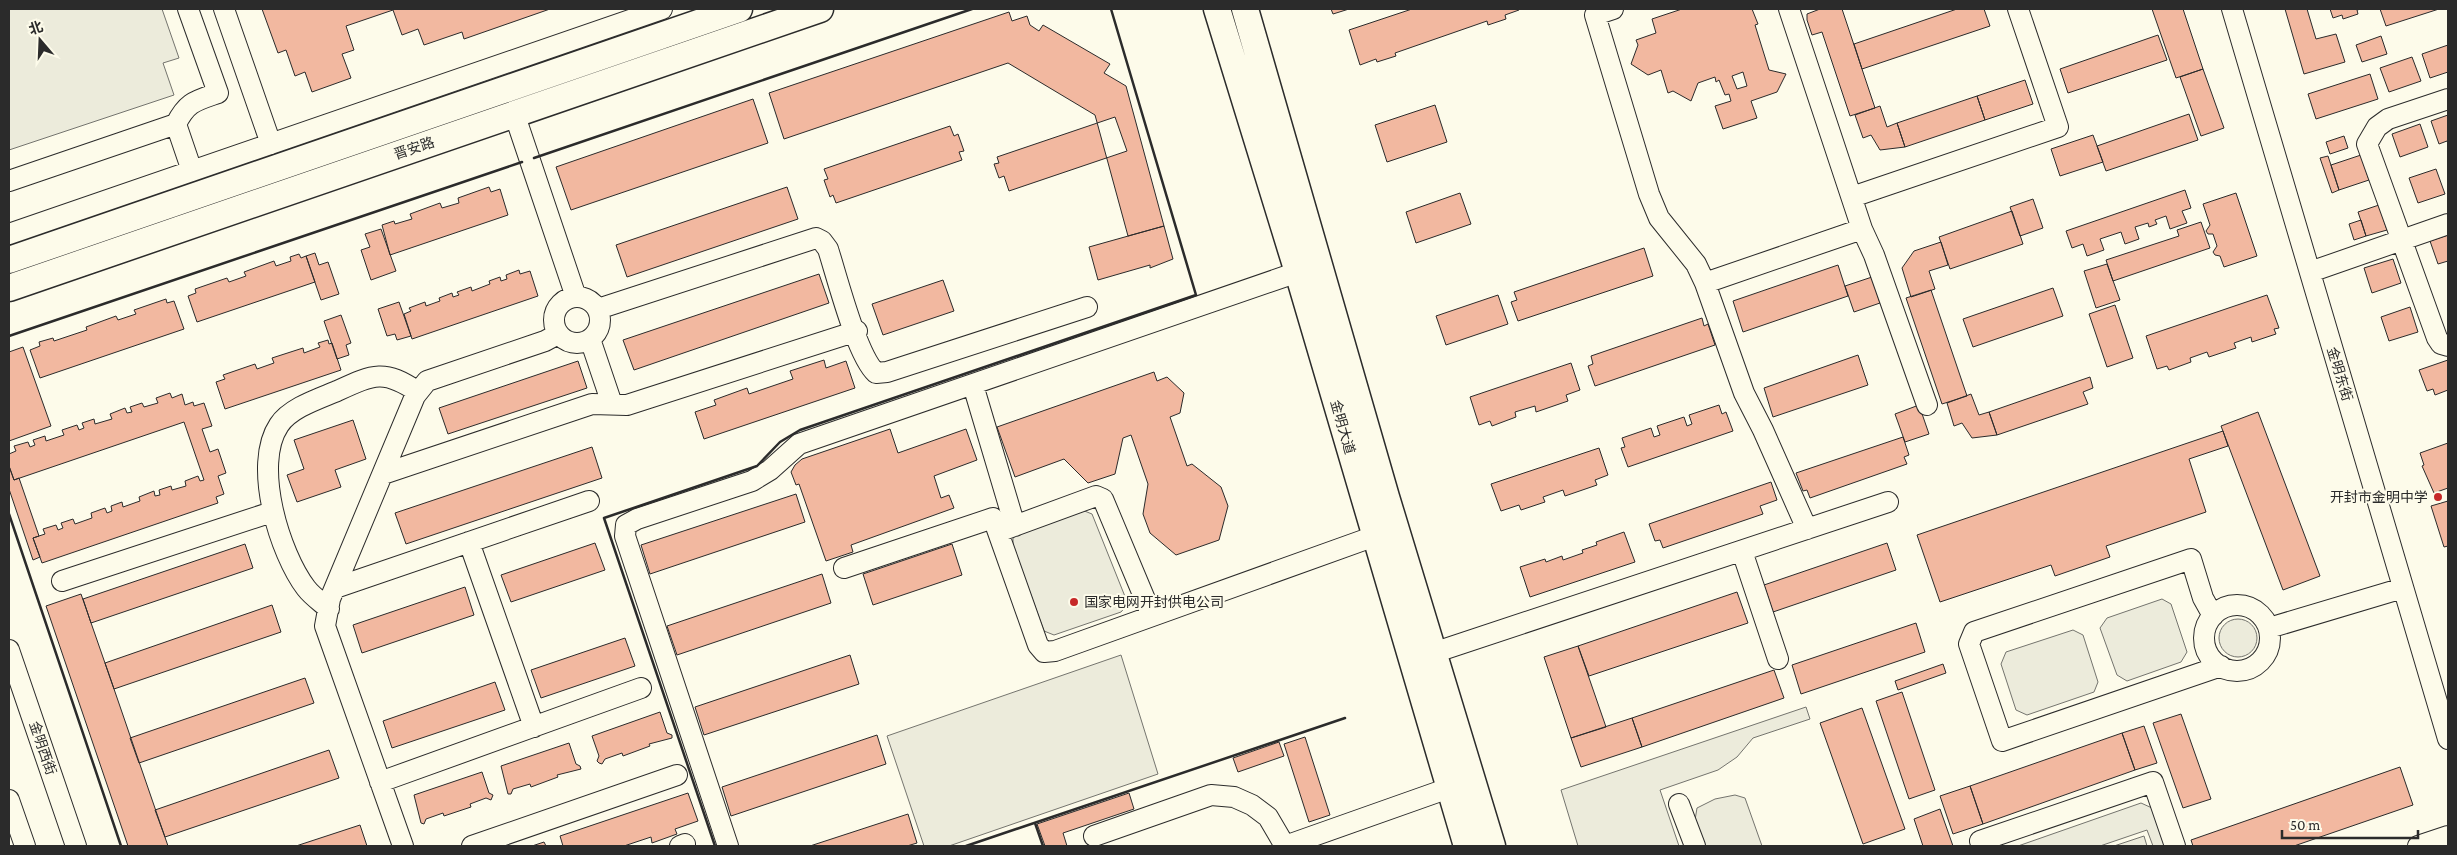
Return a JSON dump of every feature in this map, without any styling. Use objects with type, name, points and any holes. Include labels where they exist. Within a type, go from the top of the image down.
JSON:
[{"type":"main road","name":"晋安路","points":[[9,260],[739,9]]},
{"type":"main road","name":"晋安路","points":[[9,288],[820,9]]},
{"type":"main road","name":"金明大道","points":[[1218,9],[1298,272],[1467,846]]},
{"type":"main road","name":"金明大道","points":[[1244,9],[1433,653],[1492,846]]},
{"type":"street","points":[[9,181],[176,124],[184,108],[193,102],[218,94],[188,9]]},
{"type":"street","points":[[224,9],[271,144]]},
{"type":"street","points":[[9,234],[662,9]]},
{"type":"street","points":[[1613,9],[1595,15],[1649,194],[1659,218],[1696,264],[1705,282],[1744,393],[1763,430],[1807,529]]},
{"type":"street","points":[[1789,9],[1862,229],[1874,255],[1928,405]]},
{"type":"street","points":[[1852,197],[2058,127],[2018,9]]},
{"type":"street","name":"金明东街","points":[[2232,9],[2448,739]]},
{"type":"street","points":[[2448,99],[2388,119],[2377,127],[2367,144],[2437,338],[2441,344],[2448,346]]},
{"type":"street","points":[[514,113],[576,297]]},
{"type":"street","points":[[176,124],[192,171]]},
{"type":"street","points":[[2310,272],[2448,224]]},
{"type":"street","points":[[1705,282],[1862,229]]},
{"type":"street","points":[[598,308],[816,238],[822,241],[828,248],[869,366],[876,373],[887,372],[1086,307]]},
{"type":"street","points":[[728,846],[625,536],[626,525],[637,519],[752,481],[770,470],[799,444],[1298,272]]},
{"type":"street","points":[[576,297],[587,299],[598,308],[600,315],[599,329],[590,339],[580,343],[571,342],[558,334],[554,318],[556,310],[562,302],[576,297]]},
{"type":"street","points":[[383,474],[592,404],[627,405],[856,331]]},
{"type":"street","points":[[403,846],[325,626],[335,588],[418,392],[427,382],[545,341],[558,334]]},
{"type":"street","points":[[590,339],[612,404]]},
{"type":"street","points":[[329,609],[307,589],[289,561],[279,538],[272,512],[269,456],[273,438],[279,425],[290,415],[350,385],[382,374],[402,381],[418,392]]},
{"type":"street","points":[[973,385],[1007,529],[1038,645],[1044,652],[1055,651],[1375,536]]},
{"type":"street","points":[[1007,529],[1096,496],[1103,499],[1152,616]]},
{"type":"street","points":[[335,588],[589,501]]},
{"type":"street","points":[[1433,653],[1888,502]]},
{"type":"street","points":[[62,581],[272,512]]},
{"type":"street","points":[[844,568],[993,518],[1007,529]]},
{"type":"street","points":[[469,542],[534,727]]},
{"type":"street","points":[[1742,551],[1778,659]]},
{"type":"street","points":[[2212,616],[2203,598],[2190,559],[1974,632],[1969,644],[2002,741],[2221,666]]},
{"type":"street","points":[[2269,628],[2404,588]]},
{"type":"street","points":[[2240,605],[2257,611],[2269,628],[2270,642],[2268,650],[2255,665],[2236,670],[2221,666],[2210,656],[2206,647],[2206,628],[2212,616],[2223,608],[2240,605]]},
{"type":"street","name":"金明西街","points":[[9,650],[76,846]]},
{"type":"street","points":[[380,782],[641,688]]},
{"type":"street","points":[[472,846],[677,775]]},
{"type":"street","points":[[1980,841],[2153,782],[2175,846]]},
{"type":"street","points":[[1094,836],[1211,795],[1234,796],[1252,805],[1268,817],[1285,846],[1449,788]]},
{"type":"street","points":[[9,800],[25,846]]},
{"type":"street","points":[[1680,804],[1695,846]]},
{"type":"street","points":[[2418,846],[2448,836]]},
{"type":"shaded area","points":[[9,9],[162,9],[179,58],[163,63],[174,95],[9,150]]},
{"type":"shaded area","points":[[1082,510],[1092,514],[1128,604],[1121,612],[1054,635],[1044,631],[1013,546],[1013,538],[1020,533]]},
{"type":"shaded area","points":[[2162,599],[2171,604],[2187,652],[2181,662],[2127,681],[2117,675],[2100,628],[2107,618]]},
{"type":"shaded area","points":[[2238,619],[2252,624],[2257,638],[2252,652],[2238,657],[2224,652],[2219,638],[2224,624]]},
{"type":"shaded area","points":[[2073,630],[2083,635],[2098,682],[2094,692],[2027,715],[2016,710],[2001,664],[2006,652]]},
{"type":"shaded area","points":[[1121,655],[1158,774],[949,846],[924,846],[887,736]]},
{"type":"shaded area","points":[[1806,707],[1810,719],[1753,738],[1737,757],[1718,770],[1660,790],[1679,846],[1578,846],[1561,790]]},
{"type":"shaded area","points":[[1735,795],[1745,798],[1762,846],[1704,846],[1695,820],[1697,808],[1715,799]]},
{"type":"shaded area","points":[[2141,803],[2152,808],[2165,846],[2153,846],[2147,830],[2100,846],[2018,846]]},
{"type":"shaded area","points":[[2144,836],[2147,846],[2114,846]]},
{"type":"building","points":[[262,9],[550,9],[464,39],[462,32],[424,45],[418,29],[402,35],[393,10],[346,26],[354,50],[342,54],[351,78],[312,92],[305,72],[295,76],[286,50],[278,53]]},
{"type":"building","points":[[1331,9],[1349,9],[1333,14]]},
{"type":"building","points":[[1412,9],[1519,10],[1505,15],[1506,19],[1488,25],[1487,21],[1395,53],[1396,56],[1377,62],[1376,59],[1360,65],[1349,30]]},
{"type":"building","points":[[1682,9],[1752,9],[1758,24],[1755,25],[1769,70],[1786,74],[1777,92],[1751,101],[1757,118],[1723,129],[1715,106],[1731,101],[1729,94],[1725,95],[1719,80],[1716,82],[1715,77],[1698,83],[1691,101],[1673,91],[1668,93],[1661,70],[1648,75],[1631,64],[1638,45],[1636,40],[1656,33],[1652,19]],"holes":[[[1743,72],[1747,86],[1737,89],[1732,76]]]},
{"type":"building","points":[[1820,9],[1842,9],[1875,108],[1850,116],[1822,32],[1812,35],[1807,20],[1807,14]]},
{"type":"building","points":[[1957,9],[1984,9],[1990,26],[1862,69],[1854,44]]},
{"type":"building","points":[[2152,9],[2183,9],[2203,69],[2176,78]]},
{"type":"building","points":[[2285,9],[2307,9],[2316,39],[2336,34],[2345,62],[2304,74]]},
{"type":"building","points":[[2330,9],[2361,9],[2357,10],[2358,14],[2343,19],[2342,15],[2333,18]]},
{"type":"building","points":[[2380,9],[2439,9],[2386,26]]},
{"type":"building","points":[[1009,12],[1012,21],[1027,16],[1030,25],[1039,31],[1043,25],[1110,64],[1104,73],[1126,86],[1164,226],[1128,236],[1095,115],[1008,63],[784,139],[769,93]]},
{"type":"building","points":[[2158,35],[2167,60],[2068,93],[2060,69]]},
{"type":"building","points":[[2381,36],[2387,54],[2362,62],[2356,45]]},
{"type":"building","points":[[2448,45],[2448,72],[2430,78],[2422,54]]},
{"type":"building","points":[[2412,57],[2421,81],[2389,92],[2380,68]]},
{"type":"building","points":[[2203,69],[2224,128],[2201,136],[2180,77]]},
{"type":"building","points":[[2370,74],[2378,99],[2316,119],[2308,94]]},
{"type":"building","points":[[2025,80],[2033,104],[1985,120],[1977,96]]},
{"type":"building","points":[[1977,96],[1985,120],[1905,147],[1897,123]]},
{"type":"building","points":[[753,99],[768,143],[571,210],[556,167]]},
{"type":"building","points":[[1435,105],[1447,142],[1387,162],[1375,125]]},
{"type":"building","points":[[1880,106],[1887,127],[1897,123],[1905,147],[1880,150],[1871,135],[1863,138],[1855,115]]},
{"type":"building","points":[[2189,114],[2198,140],[2106,171],[2097,146]]},
{"type":"building","points":[[2448,115],[2448,144],[2447,141],[2439,144],[2431,121]]},
{"type":"building","points":[[1115,117],[1127,151],[1009,191],[1004,176],[999,178],[994,164],[999,163],[997,157]]},
{"type":"building","points":[[2420,124],[2428,147],[2400,157],[2392,134]]},
{"type":"building","points":[[950,126],[954,136],[958,134],[964,151],[959,152],[962,160],[836,203],[833,195],[830,197],[824,180],[828,179],[824,169]]},
{"type":"building","points":[[2093,135],[2103,162],[2060,176],[2051,149]]},
{"type":"building","points":[[2344,136],[2348,148],[2330,154],[2326,142]]},
{"type":"building","points":[[2361,155],[2369,180],[2339,190],[2331,165]]},
{"type":"building","points":[[2328,156],[2339,190],[2332,193],[2320,158]]},
{"type":"building","points":[[2436,169],[2445,194],[2418,203],[2409,178]]},
{"type":"building","points":[[489,187],[491,192],[500,189],[508,215],[390,255],[382,225],[394,221],[395,224],[412,219],[410,214],[440,203],[442,208],[459,203],[458,198]]},
{"type":"building","points":[[787,187],[798,219],[627,277],[616,245]]},
{"type":"building","points":[[2185,190],[2191,208],[2182,211],[2187,223],[2170,229],[2166,216],[2155,220],[2157,224],[2149,227],[2148,223],[2135,227],[2139,239],[2125,244],[2121,232],[2100,239],[2104,250],[2087,256],[2083,244],[2072,248],[2066,231]]},
{"type":"building","points":[[1460,193],[1471,224],[1416,243],[1406,212]]},
{"type":"building","points":[[2236,193],[2257,256],[2224,267],[2220,256],[2215,255],[2213,252],[2217,246],[2213,234],[2208,234],[2206,231],[2210,225],[2203,204]]},
{"type":"building","points":[[2033,199],[2043,228],[2020,236],[2010,207]]},
{"type":"building","points":[[2379,205],[2387,230],[2366,236],[2358,212]]},
{"type":"building","points":[[2012,211],[2023,244],[1950,269],[1939,237]]},
{"type":"building","points":[[2361,220],[2366,236],[2354,240],[2349,224]]},
{"type":"building","points":[[2201,222],[2210,248],[2113,281],[2106,260],[2179,236],[2177,230]]},
{"type":"building","points":[[1164,226],[1173,259],[1150,268],[1150,265],[1098,280],[1089,247]]},
{"type":"building","points":[[381,229],[396,271],[371,280],[361,250],[370,247],[365,234]]},
{"type":"building","points":[[2448,235],[2448,261],[2438,264],[2430,241]]},
{"type":"building","points":[[1941,242],[1948,265],[1929,271],[1935,289],[1911,297],[1902,268],[1914,251]]},
{"type":"building","points":[[1644,248],[1653,276],[1518,321],[1511,302],[1517,300],[1514,292]]},
{"type":"building","points":[[315,253],[319,265],[328,262],[339,294],[321,300],[306,256]]},
{"type":"building","points":[[299,254],[301,258],[306,256],[315,282],[197,322],[188,296],[196,293],[195,289],[227,278],[229,282],[246,276],[244,272],[274,261],[276,266],[291,261],[290,257]]},
{"type":"building","points":[[2393,259],[2401,283],[2372,293],[2364,268]]},
{"type":"building","points":[[2107,264],[2120,300],[2096,308],[2084,271]]},
{"type":"building","points":[[1838,265],[1848,296],[1743,332],[1733,301]]},
{"type":"building","points":[[519,270],[520,274],[530,271],[538,296],[412,339],[404,314],[411,311],[409,308],[425,302],[426,306],[440,301],[439,298],[452,293],[453,297],[459,295],[457,292],[471,287],[472,291],[490,284],[489,281],[500,277],[501,281],[507,279],[506,275]]},
{"type":"building","points":[[819,274],[829,303],[634,370],[623,340]]},
{"type":"building","points":[[1872,277],[1880,303],[1854,312],[1845,286]]},
{"type":"building","points":[[943,280],[954,311],[883,335],[872,304]]},
{"type":"building","points":[[2053,288],[2063,316],[1973,347],[1963,319]]},
{"type":"building","points":[[1931,290],[1967,396],[1942,404],[1906,298]]},
{"type":"building","points":[[1498,295],[1508,324],[1446,345],[1436,316]]},
{"type":"building","points":[[2267,295],[2279,328],[2274,329],[2276,334],[2252,342],[2251,337],[2234,343],[2236,348],[2209,357],[2207,352],[2190,358],[2191,362],[2169,370],[2167,366],[2157,369],[2146,336]]},
{"type":"building","points":[[166,299],[167,303],[174,301],[184,329],[40,378],[30,350],[40,346],[39,342],[53,338],[54,341],[87,330],[86,327],[116,316],[118,320],[136,314],[134,310]]},
{"type":"building","points":[[399,302],[411,336],[397,340],[395,334],[387,336],[378,309]]},
{"type":"building","points":[[2115,305],[2133,358],[2107,367],[2089,314]]},
{"type":"building","points":[[2410,307],[2418,332],[2389,341],[2381,317]]},
{"type":"building","points":[[341,315],[351,343],[346,345],[349,355],[337,359],[324,321]]},
{"type":"building","points":[[1702,318],[1704,326],[1708,324],[1715,345],[1595,386],[1588,366],[1593,364],[1591,356]]},
{"type":"building","points":[[328,340],[329,344],[332,343],[341,370],[225,409],[216,382],[225,379],[223,375],[255,364],[257,369],[274,363],[272,358],[303,348],[304,353],[320,347],[318,343]]},
{"type":"building","points":[[23,347],[51,426],[9,441],[9,352]]},
{"type":"building","points":[[1858,355],[1868,385],[1773,417],[1764,388]]},
{"type":"building","points":[[824,360],[826,368],[846,361],[855,388],[704,439],[695,412],[716,405],[714,400],[747,388],[749,394],[793,379],[790,371]]},
{"type":"building","points":[[2448,360],[2448,390],[2435,395],[2433,389],[2427,391],[2419,370]]},
{"type":"building","points":[[578,361],[587,388],[448,434],[439,408]]},
{"type":"building","points":[[1571,363],[1580,390],[1566,395],[1568,401],[1536,412],[1535,406],[1515,412],[1516,417],[1492,426],[1490,421],[1479,425],[1470,397]]},
{"type":"building","points":[[1154,372],[1157,381],[1167,377],[1184,393],[1180,413],[1170,417],[1187,466],[1192,464],[1221,487],[1228,506],[1219,540],[1176,555],[1150,533],[1143,514],[1148,484],[1131,435],[1123,438],[1115,474],[1088,483],[1064,459],[1015,477],[997,427]]},
{"type":"building","points":[[2090,377],[2093,388],[2083,392],[2088,404],[1997,435],[1989,412]]},
{"type":"building","points":[[170,393],[172,398],[182,394],[185,405],[193,402],[194,406],[204,403],[212,426],[202,429],[210,452],[218,449],[226,473],[218,476],[224,494],[216,497],[218,503],[42,563],[33,538],[45,534],[43,529],[56,525],[58,530],[63,528],[61,523],[73,519],[75,524],[92,518],[91,513],[105,508],[107,513],[112,511],[111,506],[122,502],[123,507],[140,501],[139,497],[154,491],[155,496],[160,495],[159,490],[171,486],[172,490],[186,486],[185,481],[198,476],[200,481],[204,480],[184,422],[14,480],[9,466],[9,454],[16,451],[14,446],[28,442],[30,447],[35,445],[33,440],[45,436],[46,441],[64,435],[62,430],[77,425],[79,430],[84,428],[82,423],[94,419],[95,424],[112,419],[110,414],[125,408],[127,413],[132,412],[130,407],[142,403],[144,407],[158,403],[156,398]]},
{"type":"building","points":[[1971,394],[1979,415],[1989,412],[1997,435],[1972,438],[1962,423],[1954,426],[1947,403]]},
{"type":"building","points":[[1719,405],[1722,414],[1726,412],[1733,431],[1628,467],[1621,448],[1625,447],[1622,438],[1651,428],[1654,437],[1660,435],[1657,426],[1684,417],[1687,426],[1692,424],[1689,415]]},
{"type":"building","points":[[1919,405],[1929,434],[1905,442],[1895,414]]},
{"type":"building","points":[[2258,412],[2320,576],[2283,590],[2221,426]]},
{"type":"building","points":[[353,420],[366,459],[335,470],[341,487],[297,502],[287,475],[304,469],[294,440]]},
{"type":"building","points":[[890,429],[898,453],[966,429],[977,460],[934,476],[941,498],[949,495],[954,508],[851,545],[853,552],[826,561],[799,484],[796,485],[791,472],[802,459]]},
{"type":"building","points":[[2223,431],[2228,446],[2189,459],[2206,512],[2106,546],[2110,557],[2055,576],[2051,565],[1940,602],[1917,535]]},
{"type":"building","points":[[1903,437],[1909,455],[1904,457],[1907,464],[1810,498],[1807,490],[1803,491],[1796,473]]},
{"type":"building","points":[[2448,443],[2448,488],[2434,493],[2422,466],[2424,465],[2420,453]]},
{"type":"building","points":[[592,447],[602,478],[406,544],[395,513]]},
{"type":"building","points":[[1599,448],[1608,475],[1595,480],[1597,485],[1565,496],[1563,490],[1543,497],[1545,502],[1521,510],[1519,505],[1501,511],[1491,484]]},
{"type":"building","points":[[9,466],[14,480],[19,478],[39,536],[33,538],[40,557],[33,560],[9,489]]},
{"type":"building","points":[[1771,482],[1777,500],[1760,506],[1763,514],[1663,548],[1660,540],[1655,541],[1649,524]]},
{"type":"building","points":[[796,494],[805,522],[650,574],[641,545]]},
{"type":"building","points":[[2448,501],[2448,546],[2444,547],[2431,506]]},
{"type":"building","points":[[1624,532],[1635,562],[1530,597],[1520,567],[1545,559],[1546,562],[1562,556],[1563,560],[1583,553],[1582,550],[1597,545],[1596,542]]},
{"type":"building","points":[[595,543],[605,570],[511,602],[501,575]]},
{"type":"building","points":[[1887,543],[1896,570],[1773,612],[1764,585]]},
{"type":"building","points":[[245,544],[253,568],[91,623],[83,599]]},
{"type":"building","points":[[952,544],[962,575],[873,605],[863,574]]},
{"type":"building","points":[[822,574],[831,603],[677,655],[667,626]]},
{"type":"building","points":[[465,587],[474,615],[362,653],[353,625]]},
{"type":"building","points":[[1737,592],[1748,623],[1589,676],[1578,646]]},
{"type":"building","points":[[81,594],[168,846],[128,846],[46,606]]},
{"type":"building","points":[[272,605],[281,632],[114,689],[105,663]]},
{"type":"building","points":[[1916,623],[1925,652],[1801,694],[1792,665]]},
{"type":"building","points":[[625,638],[635,666],[541,698],[531,670]]},
{"type":"building","points":[[1578,646],[1606,727],[1571,738],[1544,657]]},
{"type":"building","points":[[850,655],[859,684],[704,735],[695,707]]},
{"type":"building","points":[[1943,664],[1946,673],[1898,690],[1895,681]]},
{"type":"building","points":[[1774,670],[1784,698],[1642,747],[1632,718]]},
{"type":"building","points":[[305,678],[314,703],[139,763],[130,738]]},
{"type":"building","points":[[495,682],[505,710],[392,748],[383,721]]},
{"type":"building","points":[[1902,692],[1935,790],[1909,799],[1876,701]]},
{"type":"building","points":[[1862,708],[1905,829],[1863,844],[1820,723]]},
{"type":"building","points":[[660,712],[667,733],[672,735],[672,738],[649,744],[650,746],[623,756],[622,753],[605,759],[602,764],[597,761],[599,756],[592,736]]},
{"type":"building","points":[[2181,714],[2211,799],[2183,808],[2153,723]]},
{"type":"building","points":[[1632,718],[1642,747],[1581,767],[1571,738]]},
{"type":"building","points":[[2144,726],[2157,763],[2135,770],[2122,733]]},
{"type":"building","points":[[2122,733],[2135,770],[1983,824],[1970,786]]},
{"type":"building","points":[[877,735],[886,764],[731,816],[722,787]]},
{"type":"building","points":[[1305,737],[1330,815],[1309,822],[1284,744]]},
{"type":"building","points":[[1279,742],[1284,756],[1238,772],[1233,758]]},
{"type":"building","points":[[569,743],[576,764],[581,769],[557,775],[558,777],[531,787],[530,784],[513,789],[511,794],[508,794],[501,766]]},
{"type":"building","points":[[329,750],[339,778],[165,837],[155,810]]},
{"type":"building","points":[[2400,767],[2413,805],[2294,846],[2193,846],[2191,840]]},
{"type":"building","points":[[482,772],[489,793],[493,795],[491,800],[486,798],[470,804],[471,807],[444,816],[443,813],[426,819],[424,824],[421,823],[414,795]]},
{"type":"building","points":[[1970,786],[1983,824],[1953,834],[1940,796]]},
{"type":"building","points":[[688,793],[698,821],[675,829],[677,834],[652,843],[651,837],[624,846],[563,846],[560,836]]},
{"type":"building","points":[[1129,793],[1134,809],[1063,833],[1067,846],[1045,846],[1037,824]]},
{"type":"building","points":[[1940,809],[1953,846],[1923,846],[1914,819]]},
{"type":"building","points":[[908,814],[917,843],[907,846],[810,846]]},
{"type":"building","points":[[360,825],[367,846],[296,846]]},
{"type":"building","points":[[544,842],[546,846],[532,846]]},
{"type":"wall","points":[[534,158],[972,9]]},
{"type":"wall","points":[[715,846],[604,518],[757,466],[780,442],[800,430],[1196,295],[1111,9]]},
{"type":"wall","points":[[9,336],[522,162]]},
{"type":"wall","points":[[9,514],[121,846]]},
{"type":"wall","points":[[966,846],[1345,718]]},
{"type":"wall","points":[[1035,823],[1043,846]]},
{"type":"place","name":"开封市金明中学","points":[[2438,497]]},
{"type":"place","name":"国家电网开封供电公司","points":[[1074,602]]}]
